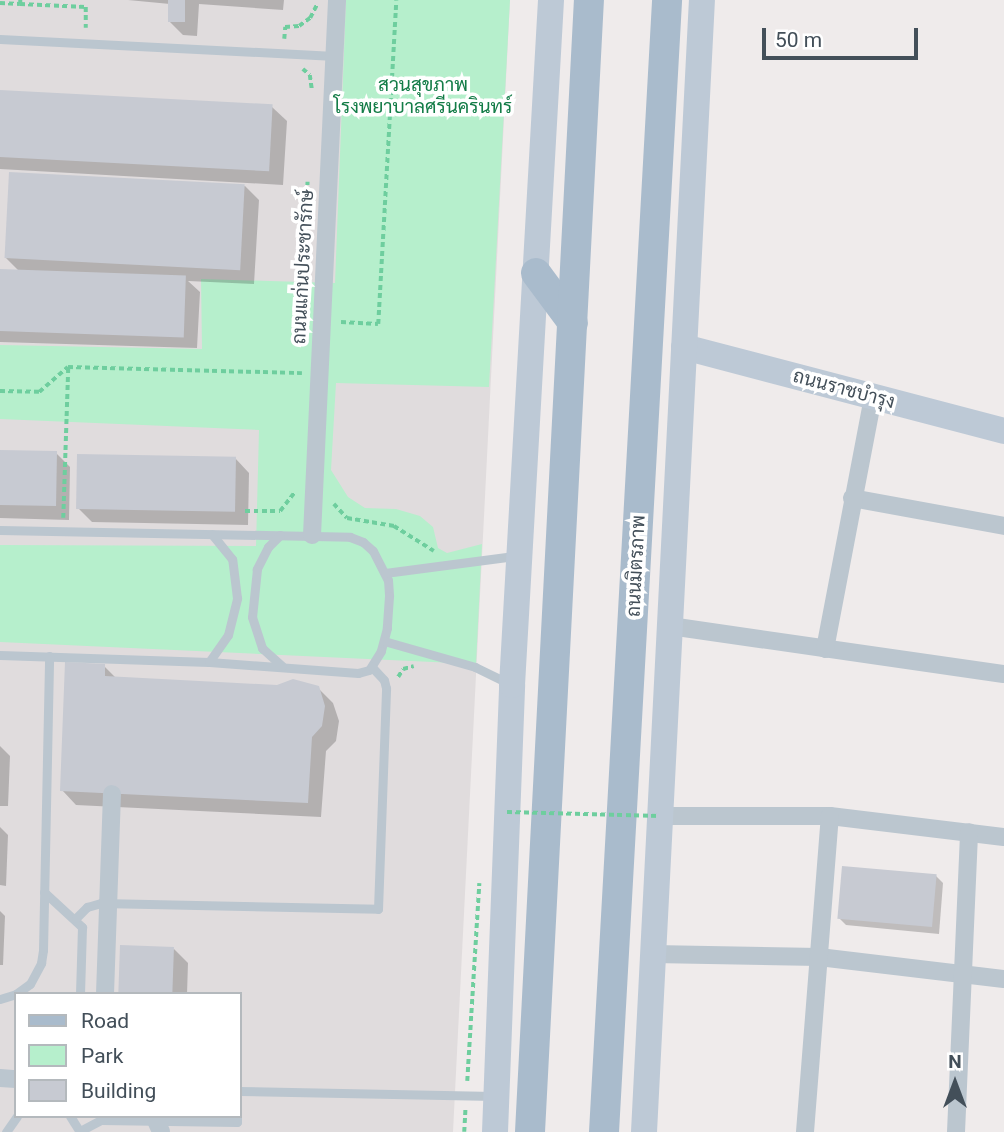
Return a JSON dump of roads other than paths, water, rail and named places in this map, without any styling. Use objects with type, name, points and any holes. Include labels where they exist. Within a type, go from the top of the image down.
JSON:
[{"type":"main road","points":[[495,1132],[512,685],[551,0]]},
{"type":"main road","points":[[530,1132],[589,0]]},
{"type":"main road","name":"ถนนมิตรภาพ","points":[[604,1132],[667,0]]},
{"type":"main road","name":"ถนนมิตรภาพ","points":[[643,1132],[702,0]]},
{"type":"main road","points":[[536,273],[573,323]]},
{"type":"main road","name":"ถนนราชบำรุง","points":[[684,347],[1004,432]]},
{"type":"street","name":"ถนนแก่นประชารักษ์","points":[[312,535],[337,0]]},
{"type":"street","points":[[825,649],[873,397]]},
{"type":"street","points":[[852,498],[1004,526]]},
{"type":"street","points":[[670,625],[1004,674]]},
{"type":"street","points":[[104,992],[112,794]]},
{"type":"street","points":[[660,816],[830,816],[1004,836]]},
{"type":"street","points":[[806,1132],[830,816]]},
{"type":"street","points":[[956,1132],[969,832]]},
{"type":"street","points":[[653,954],[819,957],[1004,979]]},
{"type":"lane","points":[[0,39],[335,56]]},
{"type":"lane","points":[[0,530],[350,537],[363,542],[373,551],[385,573],[389,596],[384,641],[372,667],[358,673],[209,662],[0,655]]},
{"type":"lane","points":[[209,662],[228,635],[237,598],[232,559],[220,540],[211,533]]},
{"type":"lane","points":[[280,535],[268,547],[257,569],[252,617],[262,648],[284,667]]},
{"type":"lane","points":[[385,573],[520,555]]},
{"type":"lane","points":[[384,641],[475,667],[512,685]]},
{"type":"lane","points":[[19,992],[30,984],[40,963],[44,892],[48,656]]},
{"type":"lane","points":[[76,918],[88,907],[102,903],[378,909],[386,688],[384,680],[372,667]]},
{"type":"lane","points":[[44,892],[76,918],[83,932],[80,992]]},
{"type":"lane","points":[[242,1091],[496,1096]]},
{"type":"lane","points":[[80,1132],[101,1120],[237,1122],[237,1118]]},
{"type":"park label","name":"สวนสุขภาพ โรงพยาบาลศรีนครินทร์","points":[[423,96]]}]
